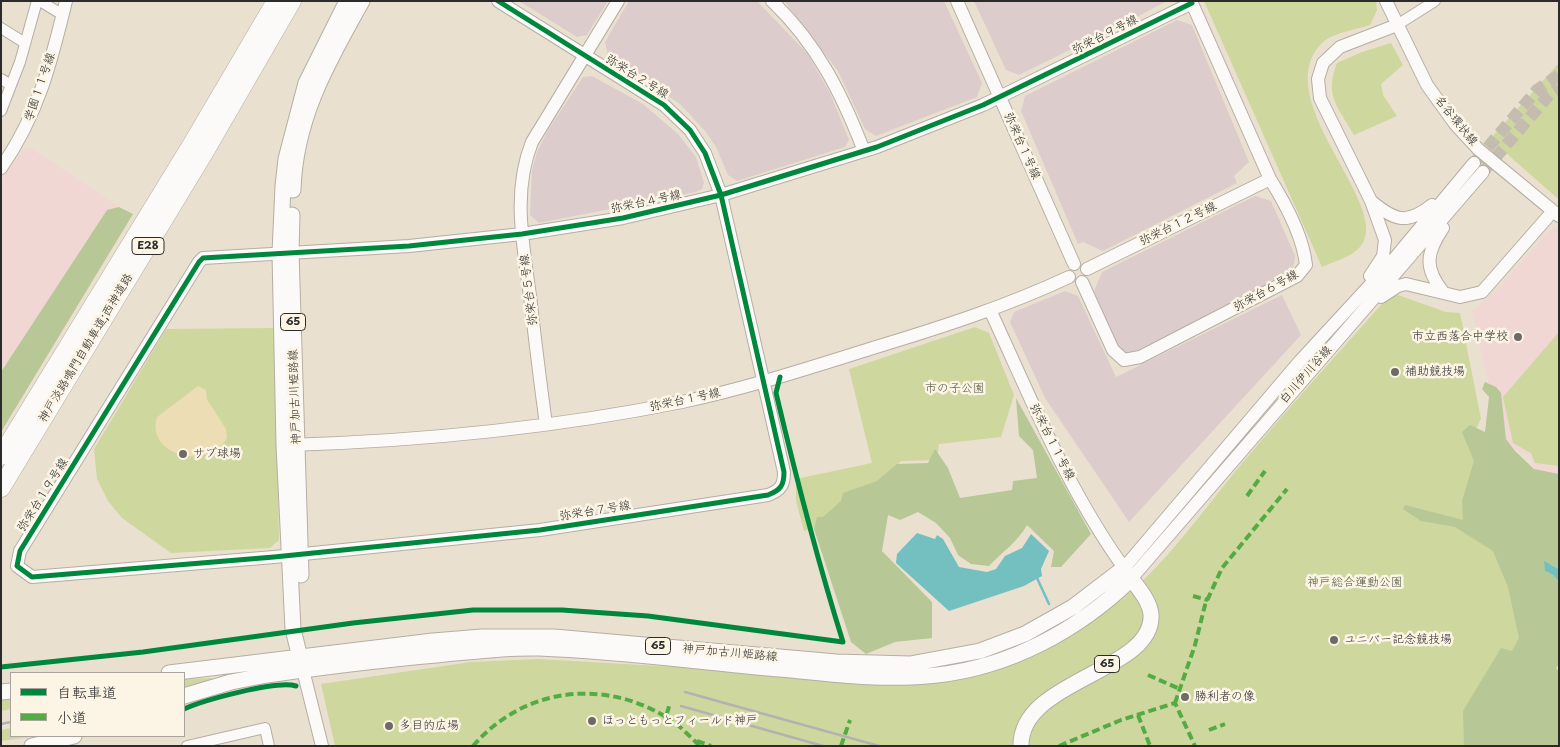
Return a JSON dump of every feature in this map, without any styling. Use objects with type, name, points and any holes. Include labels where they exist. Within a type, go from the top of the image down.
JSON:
[{"type":"highway","name":"神戸淡路鳴門自動車道;西神道路","points":[[1,456],[187,153],[276,1]]},
{"type":"highway","name":"神戸淡路鳴門自動車道;西神道路","points":[[1,488],[204,153],[292,1]]},
{"type":"main road","name":"神戸加古川姫路線","points":[[302,663],[302,629],[295,554],[291,445],[286,253],[286,159],[295,116],[306,83],[348,1]]},
{"type":"main road","name":"神戸加古川姫路線","points":[[286,253],[300,138],[324,69],[362,1]]},
{"type":"main road","name":"神戸加古川姫路線","points":[[182,672],[401,658],[516,648],[590,652],[865,676],[937,675],[980,666],[1019,653],[1048,640],[1107,602],[1127,574]]},
{"type":"main road","name":"65","points":[[1020,746],[1020,735],[1032,714],[1053,696],[1142,642],[1149,629],[1151,614],[1148,603],[1127,574]]},
{"type":"main road","name":"神戸加古川姫路線","points":[[185,696],[302,663]]},
{"type":"main road","points":[[32,746],[70,737]]},
{"type":"street","points":[[1,111],[39,1],[63,15]]},
{"type":"street","name":"学園１１号線","points":[[1,168],[21,139],[43,85],[66,1]]},
{"type":"street","name":"弥栄台２号線","points":[[498,1],[664,105],[684,122],[706,153],[721,195],[764,382]]},
{"type":"street","name":"弥栄台５号線","points":[[546,424],[522,234],[520,184],[524,162],[542,123],[618,1]]},
{"type":"street","points":[[772,1],[806,41],[834,82],[845,102],[864,151]]},
{"type":"street","name":"弥栄台１号線","points":[[957,1],[1074,264]]},
{"type":"street","name":"名谷環状線","points":[[1386,1],[1427,84],[1454,124],[1478,149],[1557,211]]},
{"type":"street","points":[[1344,312],[1376,268],[1385,248],[1371,201],[1320,98],[1318,78],[1323,63],[1340,47],[1397,25],[1435,1]]},
{"type":"street","name":"弥栄台９号線","points":[[1001,98],[1192,2]]},
{"type":"street","name":"弥栄台６号線","points":[[1082,282],[1113,350],[1124,360],[1140,357],[1298,276],[1306,265],[1305,251],[1270,179],[1192,2]]},
{"type":"street","points":[[1,28],[25,43]]},
{"type":"street","points":[[1,79],[11,86]]},
{"type":"street","name":"弥栄台４号線","points":[[286,253],[409,246],[522,234],[624,218],[721,195],[864,151],[1001,98]]},
{"type":"street","name":"白川伊川谷線","points":[[1478,168],[1472,185],[1127,574],[1344,312],[1394,259],[1452,190],[1478,168]]},
{"type":"street","name":"弥栄台１２号線","points":[[1087,269],[1270,179]]},
{"type":"street","points":[[1443,292],[1430,272],[1429,256],[1441,232],[1472,185]]},
{"type":"street","points":[[1371,201],[1390,215],[1400,219],[1408,218],[1423,213],[1452,190]]},
{"type":"street","points":[[1360,313],[1387,292],[1406,284],[1460,297],[1482,292],[1557,211]]},
{"type":"street","name":"弥栄台１９号線","points":[[286,253],[203,258],[199,262],[20,551],[17,566],[32,577],[295,554]]},
{"type":"street","points":[[1074,264],[1082,264],[1087,269],[1087,277],[1082,282],[1074,282],[1069,277],[1068,270],[1074,264]]},
{"type":"street","name":"弥栄台１号線","points":[[291,445],[412,440],[546,424],[682,402],[764,382],[990,310],[1069,277]]},
{"type":"street","name":"弥栄台１１号線","points":[[990,310],[1049,439],[1104,541],[1127,574]]},
{"type":"street","name":"弥栄台７号線","points":[[295,554],[540,530],[768,495],[779,491],[784,482],[784,472],[764,382]]},
{"type":"street","points":[[302,663],[322,746]]},
{"type":"street","points":[[187,746],[266,728],[269,746]]},
{"type":"shaded area","points":[[519,1],[608,1],[587,35],[577,37]]},
{"type":"shaded area","points":[[629,1],[757,1],[807,53],[830,93],[849,140],[845,147],[737,181],[728,175],[716,147],[705,131],[680,104],[608,56],[605,42]]},
{"type":"shaded area","points":[[784,1],[944,1],[982,83],[977,97],[876,136],[865,129],[838,71]]},
{"type":"shaded area","points":[[974,1],[1167,1],[1131,20],[1120,20],[1123,27],[1111,33],[1110,30],[1019,75],[1006,70]]},
{"type":"shaded area","points":[[1177,20],[1192,25],[1249,162],[1234,176],[1237,183],[1103,251],[1083,242],[1078,244],[1021,111],[1025,96]]},
{"type":"shaded area","points":[[592,76],[643,104],[678,134],[696,157],[704,183],[702,189],[696,192],[539,223],[530,215],[532,170],[537,152],[548,130],[583,77]]},
{"type":"shaded area","points":[[31,148],[119,207],[1,377],[1,181],[24,149]]},
{"type":"shaded area","points":[[1255,196],[1271,201],[1295,256],[1293,269],[1212,315],[1136,353],[1129,354],[1122,351],[1117,346],[1094,291],[1102,272]]},
{"type":"shaded area","name":"市立西落合中学校","points":[[1559,228],[1559,476],[1536,472],[1530,456],[1507,445],[1499,399],[1488,382],[1472,311],[1496,291],[1551,229]]},
{"type":"shaded area","points":[[1065,291],[1078,296],[1116,377],[1282,295],[1301,335],[1129,522],[1045,398],[1010,322],[1014,312]]},
{"type":"green space","points":[[1204,1],[1376,1],[1377,10],[1370,25],[1337,34],[1325,40],[1309,68],[1310,95],[1320,125],[1363,210],[1366,233],[1357,250],[1340,260],[1322,267]]},
{"type":"green space","points":[[1391,43],[1403,65],[1381,84],[1383,95],[1397,116],[1354,135],[1338,109],[1332,93],[1333,74],[1337,63],[1362,52]]},
{"type":"green space","points":[[1559,63],[1559,196],[1557,198],[1490,139]]},
{"type":"green space","points":[[119,207],[133,214],[1,432],[1,372],[107,210]]},
{"type":"green space","name":"神戸総合運動公園","points":[[1398,295],[1446,312],[1460,313],[1481,419],[1472,437],[1559,746],[335,746],[321,684],[471,662],[538,659],[731,670],[912,684],[947,680],[982,672],[1016,661],[1048,647],[1079,630],[1136,587],[1161,562],[1271,429],[1388,297]]},
{"type":"green space","name":"市の子公園","points":[[975,327],[989,333],[1014,395],[1001,437],[939,444],[937,460],[901,461],[878,484],[844,501],[813,528],[804,531],[796,501],[796,479],[872,463],[849,369]]},
{"type":"green space","name":"サブ球場","points":[[275,328],[279,540],[270,548],[171,553],[122,518],[108,501],[97,479],[94,449],[166,329]]},
{"type":"green space","points":[[1559,332],[1559,466],[1535,463],[1531,453],[1513,443],[1503,397]]},
{"type":"green space","points":[[1485,382],[1496,387],[1501,393],[1506,439],[1515,451],[1534,469],[1559,474],[1559,569],[1550,564],[1545,571],[1553,575],[1559,582],[1559,666],[1556,667],[1559,673],[1559,746],[1464,746],[1463,711],[1501,648],[1512,651],[1519,638],[1508,587],[1493,551],[1455,527],[1421,521],[1403,509],[1405,505],[1463,520],[1462,501],[1474,461],[1462,432],[1470,425],[1485,432],[1489,397],[1482,389]]},
{"type":"green space","points":[[1016,398],[1091,534],[1061,567],[1051,567],[1054,551],[1027,525],[1014,542],[989,566],[971,564],[958,555],[950,538],[936,523],[918,512],[900,520],[888,515],[882,551],[932,602],[932,638],[895,642],[866,654],[851,642],[814,529],[817,517],[823,517],[841,501],[843,493],[877,481],[897,464],[928,463],[935,449],[948,468],[960,498],[1012,490],[1013,481],[1037,478],[1033,450],[1019,436]]},
{"type":"green space","points":[[211,678],[211,680],[185,690],[185,679]]},
{"type":"green space","points":[[10,697],[10,709],[1,711],[1,698]]},
{"type":"green space","points":[[10,728],[10,737],[30,737],[1,741],[1,730]]},
{"type":"sand","points":[[198,386],[206,390],[207,399],[226,429],[227,438],[218,449],[206,455],[180,454],[169,449],[160,441],[156,430],[157,417]]},
{"type":"water","points":[[917,533],[935,539],[937,535],[943,539],[959,567],[987,572],[996,569],[1005,556],[1022,548],[1031,534],[1049,551],[1041,569],[1042,576],[1024,586],[949,611],[896,563],[897,554]]},
{"type":"water","points":[[1544,561],[1559,569],[1559,582],[1553,575],[1545,571]]},
{"type":"waterway","points":[[1037,578],[1049,604]]},
{"type":"tunnel","points":[[1476,161],[1537,90],[1559,75]]},
{"type":"tunnel","points":[[1483,172],[1549,95],[1559,88]]},
{"type":"railway","points":[[685,692],[879,746]]},
{"type":"railway","points":[[681,706],[823,746]]},
{"type":"railway","points":[[1,724],[10,722]]},
{"type":"marked path","points":[[1247,496],[1265,471]]},
{"type":"marked path","points":[[1175,703],[1195,645],[1205,605],[1222,568],[1287,489]]},
{"type":"marked path","points":[[1193,596],[1208,600]]},
{"type":"marked path","points":[[1148,675],[1180,689]]},
{"type":"marked path","points":[[473,746],[493,727],[515,712],[539,701],[564,695],[590,694],[616,697],[641,705],[666,717],[670,703]]},
{"type":"marked path","points":[[1059,746],[1121,720],[1175,703],[1195,746]]},
{"type":"marked path","points":[[1138,715],[1150,746]]},
{"type":"marked path","points":[[666,717],[679,726],[700,746]]},
{"type":"marked path","points":[[841,746],[850,720]]},
{"type":"marked path","points":[[1209,730],[1225,724]]},
{"type":"marked path","points":[[697,741],[711,746]]},
{"type":"cycle path","points":[[498,1],[664,105],[690,130],[705,153],[721,195],[784,472],[781,486],[768,495],[540,530],[274,557],[32,577],[17,566],[20,551],[203,258],[409,246],[522,234],[623,218],[721,195],[877,147],[983,105],[1192,3]]},
{"type":"cycle path","points":[[1,667],[143,652],[353,623],[473,610],[562,610],[648,616],[843,642],[807,518],[776,393],[780,377]]},
{"type":"cycle path","points":[[185,709],[223,696],[257,688],[296,686]]},
{"type":"place","name":"市立西落合中学校","points":[[1518,337]]},
{"type":"place","name":"補助競技場","points":[[1395,372]]},
{"type":"place","name":"サブ球場","points":[[183,454]]},
{"type":"place","name":"ユニバー記念競技場","points":[[1334,640]]},
{"type":"place","name":"勝利者の像","points":[[1185,697]]},
{"type":"place","name":"ほっともっとフィールド神戸","points":[[592,721]]},
{"type":"place","name":"多目的広場","points":[[389,726]]}]
